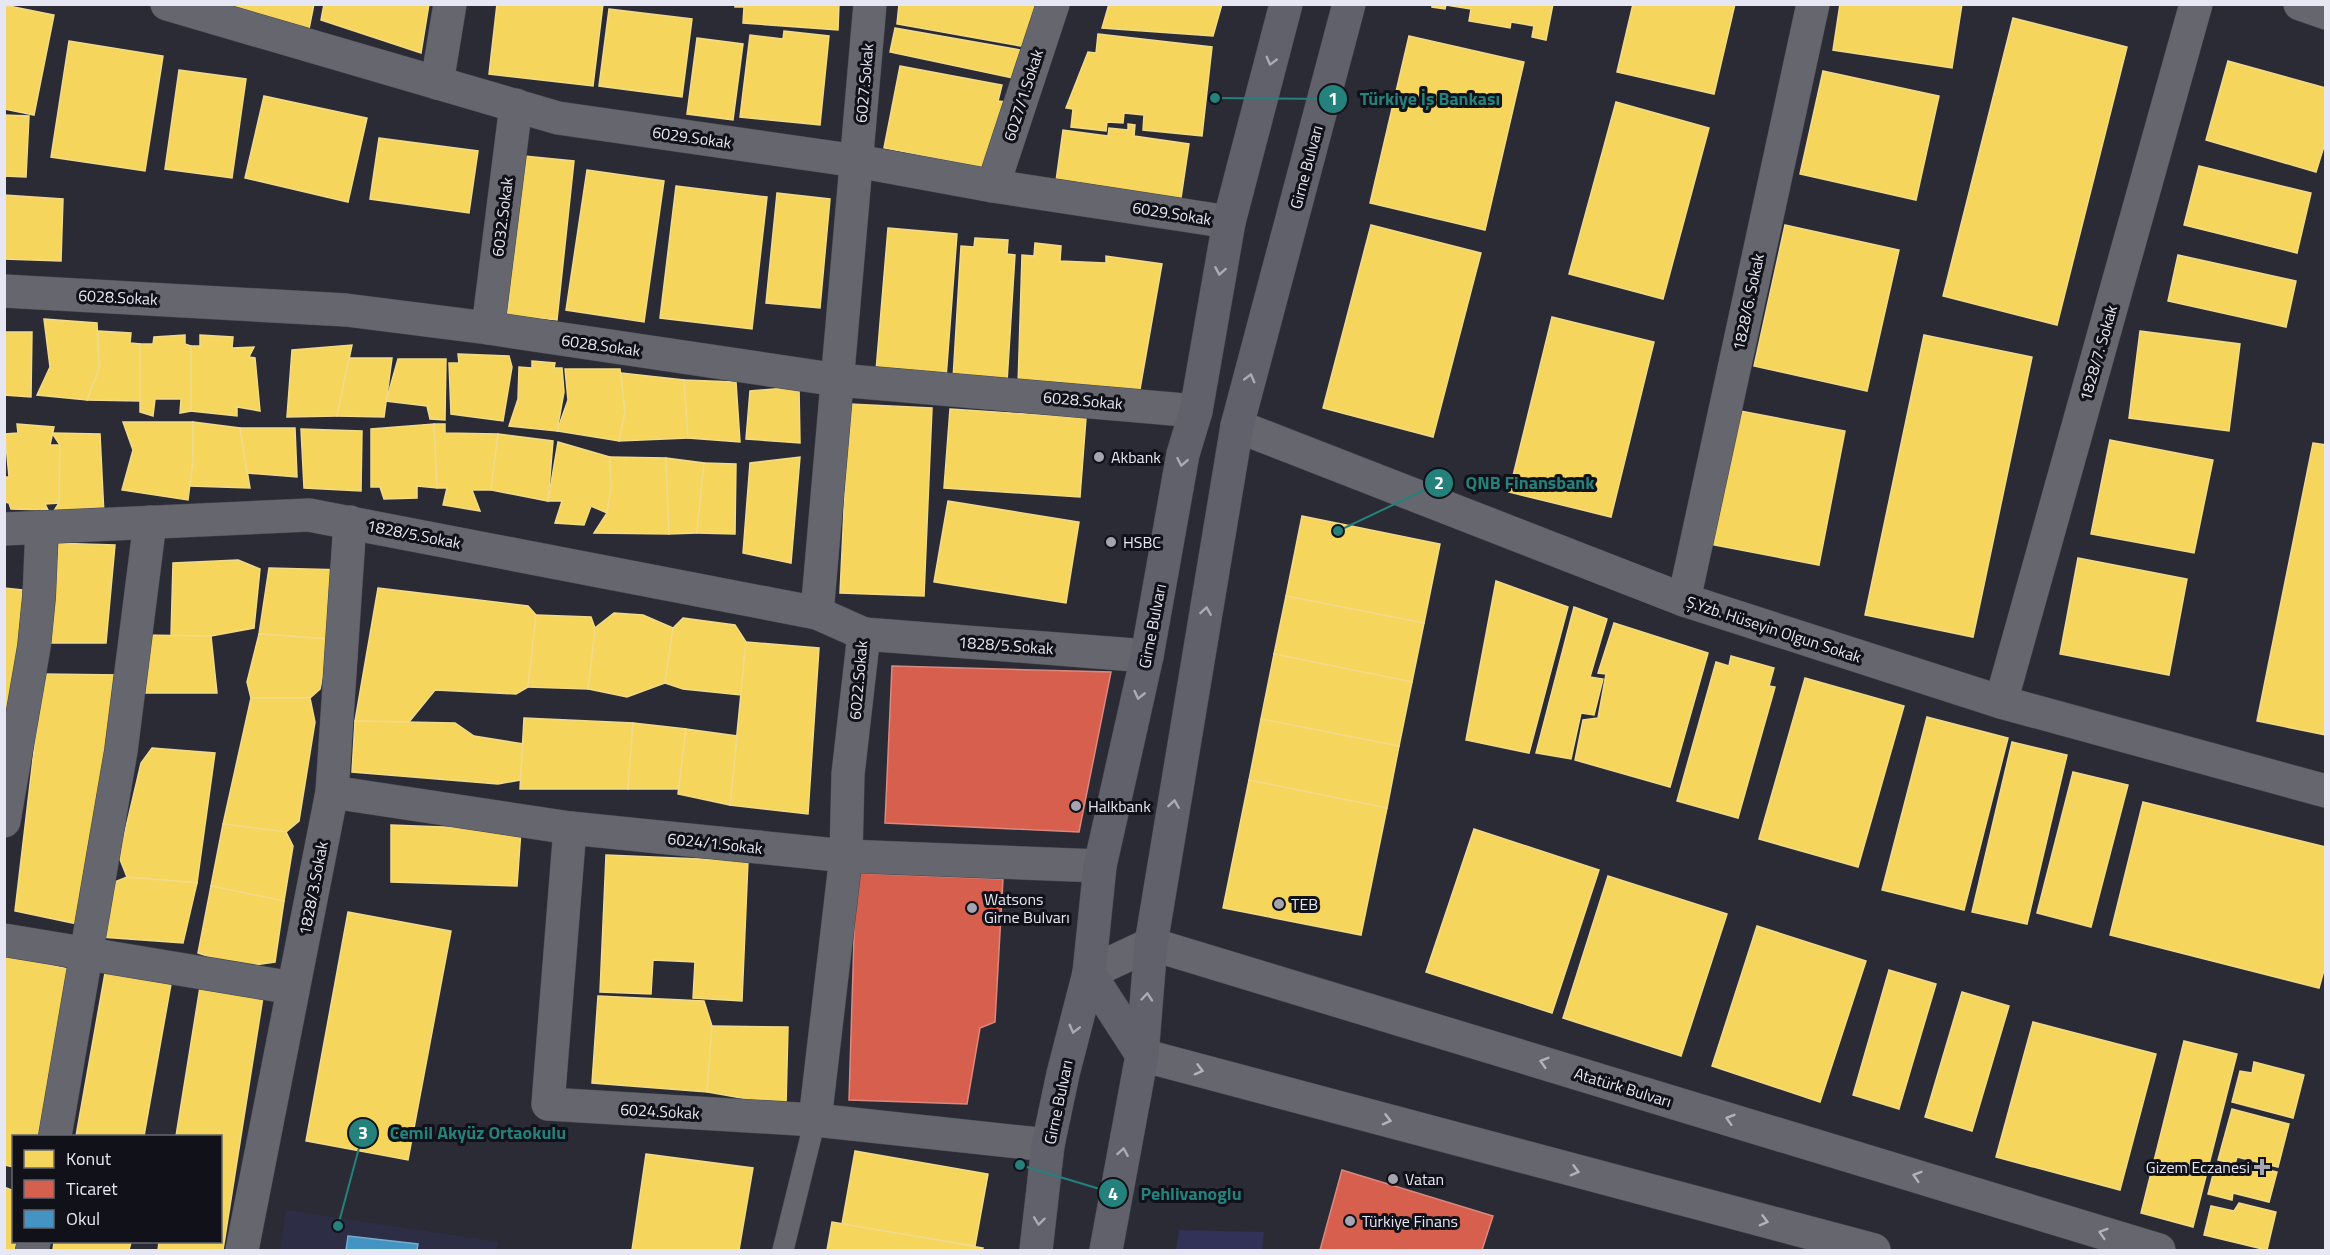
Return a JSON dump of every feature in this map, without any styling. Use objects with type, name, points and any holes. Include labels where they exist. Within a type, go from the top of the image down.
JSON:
[{"type":"main road","name":"Girne Bulvarı","points":[[1036,1251],[1048,1144],[1089,973],[1100,866],[1148,656],[1183,454],[1196,411],[1229,222],[1286,4]]},
{"type":"main road","name":"Girne Bulvarı","points":[[1106,1251],[1142,1055],[1151,944],[1237,426],[1349,4]]},
{"type":"main road","points":[[1089,973],[1142,1055]]},
{"type":"street","name":"6029.Sokak","points":[[167,4],[558,118],[857,161],[993,186],[1229,222]]},
{"type":"street","points":[[437,83],[450,4]]},
{"type":"street","name":"6027.Sokak","points":[[857,161],[870,4]]},
{"type":"street","name":"6027/1.Sokak","points":[[993,186],[1053,4]]},
{"type":"street","name":"1828/6. Sokak","points":[[1684,600],[1813,4]]},
{"type":"street","name":"1828/7. Sokak","points":[[2001,702],[2196,4]]},
{"type":"street","points":[[2300,4],[2325,13]]},
{"type":"street","name":"6032.Sokak","points":[[488,328],[516,105]]},
{"type":"street","points":[[817,613],[857,161]]},
{"type":"street","name":"6028.Sokak","points":[[4,291],[346,310],[488,328],[838,380],[1196,411]]},
{"type":"street","name":"Ş.Yzb. Hüseyin Olgun Sokak","points":[[1237,426],[1684,600],[2001,702],[2325,791]]},
{"type":"street","name":"1828/5.Sokak","points":[[4,529],[309,515],[817,613]]},
{"type":"street","points":[[55,1135],[121,750],[150,522]]},
{"type":"street","name":"1828/3.Sokak","points":[[242,1251],[332,792],[350,522]]},
{"type":"street","points":[[4,821],[34,647],[42,527]]},
{"type":"street","name":"6022.Sokak","points":[[815,1120],[846,856],[848,774],[864,634],[817,613]]},
{"type":"street","name":"1828/5.Sokak","points":[[864,634],[1148,656]]},
{"type":"street","name":"6024/1.Sokak","points":[[332,792],[570,828],[846,856],[1100,866]]},
{"type":"street","name":"6024.Sokak","points":[[570,828],[548,1104],[815,1120],[1048,1144]]},
{"type":"street","points":[[4,940],[293,988]]},
{"type":"street","points":[[1089,973],[1151,944]]},
{"type":"street","name":"Atatürk Bulvarı","points":[[1151,944],[2159,1251]]},
{"type":"street","points":[[1142,1055],[1874,1251]]},
{"type":"lane","points":[[783,1251],[815,1120]]},
{"type":"shaded area","points":[[286,1210],[498,1242],[497,1250],[280,1250]]},
{"type":"shaded area","points":[[1179,1230],[1264,1232],[1262,1250],[1176,1250]]},
{"type":"building: Konut","points":[[221,4],[314,4],[309,29]]},
{"type":"building: Konut","points":[[324,4],[429,4],[421,53],[321,20]]},
{"type":"building: Konut","points":[[497,4],[603,4],[593,86],[489,74]]},
{"type":"building: Konut","points":[[735,4],[839,4],[838,30],[743,23],[744,7],[735,7]]},
{"type":"building: Konut","points":[[899,4],[1040,4],[1026,47],[897,24]]},
{"type":"building: Konut","points":[[1109,4],[1222,4],[1213,36],[1102,28]]},
{"type":"building: Konut","points":[[1432,4],[1553,4],[1546,40],[1532,37],[1534,26],[1511,22],[1510,28],[1469,21],[1471,9],[1446,5],[1445,9],[1432,7]]},
{"type":"building: Konut","points":[[1633,4],[1735,4],[1714,94],[1617,72]]},
{"type":"building: Konut","points":[[1840,4],[1962,4],[1952,68],[1833,50]]},
{"type":"building: Konut","points":[[4,5],[54,15],[34,115],[4,109]]},
{"type":"building: Konut","points":[[609,9],[692,19],[682,97],[599,86]]},
{"type":"building: Konut","points":[[2013,18],[2127,47],[2057,325],[1943,296]]},
{"type":"building: Konut","points":[[895,28],[1026,51],[1017,79],[890,52]]},
{"type":"building: Konut","points":[[784,31],[829,36],[820,125],[740,117],[750,35],[783,39]]},
{"type":"building: Konut","points":[[1098,34],[1212,47],[1202,136],[1143,130],[1144,115],[1124,113],[1123,123],[1107,122],[1106,131],[1071,127],[1073,109],[1066,108],[1088,52],[1096,53]]},
{"type":"building: Konut","points":[[1409,36],[1524,62],[1485,230],[1370,203]]},
{"type":"building: Konut","points":[[697,38],[743,44],[733,120],[687,114]]},
{"type":"building: Konut","points":[[69,41],[163,56],[145,171],[51,157]]},
{"type":"building: Konut","points":[[2228,61],[2326,88],[2326,140],[2316,172],[2206,140]]},
{"type":"building: Konut","points":[[900,66],[1002,85],[998,101],[1006,102],[986,168],[884,148]]},
{"type":"building: Konut","points":[[179,70],[246,79],[232,178],[165,169]]},
{"type":"building: Konut","points":[[1823,71],[1939,96],[1916,200],[1800,174]]},
{"type":"building: Konut","points":[[264,96],[367,118],[348,202],[245,178]]},
{"type":"building: Konut","points":[[1616,102],[1709,128],[1663,299],[1569,274]]},
{"type":"building: Konut","points":[[4,115],[29,116],[26,177],[4,176]]},
{"type":"building: Konut","points":[[1128,124],[1135,125],[1134,136],[1189,144],[1181,198],[1056,181],[1063,130],[1108,136],[1109,128],[1128,130]]},
{"type":"building: Konut","points":[[379,138],[478,151],[469,213],[370,199]]},
{"type":"building: Konut","points":[[524,156],[574,161],[557,320],[507,315]]},
{"type":"building: Konut","points":[[2199,166],[2311,193],[2297,253],[2184,225]]},
{"type":"building: Konut","points":[[587,170],[664,181],[644,322],[566,310]]},
{"type":"building: Konut","points":[[676,186],[767,197],[752,329],[660,318]]},
{"type":"building: Konut","points":[[777,193],[830,199],[820,308],[766,303]]},
{"type":"building: Konut","points":[[4,195],[63,199],[61,261],[4,259]]},
{"type":"building: Konut","points":[[1371,225],[1481,253],[1433,437],[1323,408]]},
{"type":"building: Konut","points":[[1785,225],[1899,250],[1867,391],[1754,366]]},
{"type":"building: Konut","points":[[888,228],[957,234],[946,378],[876,371]]},
{"type":"building: Konut","points":[[975,238],[1008,240],[1007,254],[1015,255],[1007,382],[953,379],[961,246],[974,247]]},
{"type":"building: Konut","points":[[1035,243],[1061,246],[1060,261],[1106,263],[1106,256],[1162,264],[1139,395],[1018,385],[1022,255],[1034,256]]},
{"type":"building: Konut","points":[[2178,255],[2296,281],[2286,327],[2168,301]]},
{"type":"building: Konut","points":[[1552,317],[1654,342],[1611,517],[1509,492]]},
{"type":"building: Konut","points":[[44,319],[97,323],[99,369],[87,400],[37,395],[50,367]]},
{"type":"building: Konut","points":[[98,331],[131,333],[130,343],[140,344],[141,401],[87,400],[99,369]]},
{"type":"building: Konut","points":[[2140,331],[2240,344],[2229,431],[2129,418]]},
{"type":"building: Konut","points":[[4,332],[32,332],[31,397],[4,395]]},
{"type":"building: Konut","points":[[185,335],[185,344],[191,346],[191,411],[180,413],[181,399],[155,399],[153,416],[140,412],[140,344],[153,344],[154,337]]},
{"type":"building: Konut","points":[[200,335],[233,337],[232,348],[254,347],[249,357],[255,358],[260,411],[237,407],[237,416],[191,411],[191,346],[200,346]]},
{"type":"building: Konut","points":[[1924,335],[2032,357],[1973,637],[1865,615]]},
{"type":"building: Konut","points":[[352,345],[337,416],[287,417],[292,350]]},
{"type":"building: Konut","points":[[458,354],[509,356],[512,367],[503,421],[451,414],[449,363],[459,363]]},
{"type":"building: Konut","points":[[349,358],[392,358],[384,417],[337,416]]},
{"type":"building: Konut","points":[[398,359],[446,359],[445,420],[430,419],[427,406],[386,401]]},
{"type":"building: Konut","points":[[532,361],[555,363],[554,368],[562,368],[564,392],[557,431],[509,426],[518,399],[519,367],[532,368]]},
{"type":"building: Konut","points":[[565,369],[620,369],[625,412],[619,441],[557,431],[568,400]]},
{"type":"building: Konut","points":[[621,373],[684,380],[688,438],[619,441],[625,412]]},
{"type":"building: Konut","points":[[684,380],[736,382],[740,442],[688,438]]},
{"type":"building: Konut","points":[[799,387],[800,443],[746,439],[750,391]]},
{"type":"building: Konut","points":[[849,404],[932,408],[924,596],[840,593]]},
{"type":"building: Konut","points":[[950,409],[1086,418],[1080,497],[944,488]]},
{"type":"building: Konut","points":[[1735,410],[1845,431],[1819,565],[1709,544]]},
{"type":"building: Konut","points":[[123,422],[193,422],[193,460],[188,500],[122,490],[133,450]]},
{"type":"building: Konut","points":[[193,422],[240,428],[250,488],[190,486]]},
{"type":"building: Konut","points":[[17,424],[54,427],[50,445],[60,445],[59,503],[45,504],[48,510],[11,509],[9,503],[4,502],[4,477],[9,477],[5,434],[18,433]]},
{"type":"building: Konut","points":[[434,424],[437,488],[417,486],[417,498],[384,499],[380,487],[371,487],[371,429]]},
{"type":"building: Konut","points":[[434,424],[445,424],[445,433],[498,434],[491,490],[472,490],[480,511],[443,505],[447,488],[437,488]]},
{"type":"building: Konut","points":[[240,428],[295,428],[297,477],[247,473]]},
{"type":"building: Konut","points":[[301,429],[362,431],[361,491],[304,488]]},
{"type":"building: Konut","points":[[52,433],[100,434],[104,515],[50,517],[59,503],[60,445]]},
{"type":"building: Konut","points":[[498,434],[553,441],[548,501],[491,490]]},
{"type":"building: Konut","points":[[2110,440],[2213,460],[2194,553],[2091,534]]},
{"type":"building: Konut","points":[[558,442],[610,457],[611,488],[607,513],[591,506],[584,525],[555,523],[562,501],[548,501]]},
{"type":"building: Konut","points":[[2313,443],[2326,445],[2326,735],[2257,721]]},
{"type":"building: Konut","points":[[610,457],[666,458],[669,534],[594,533],[607,513],[611,488]]},
{"type":"building: Konut","points":[[800,457],[791,563],[743,553],[750,463]]},
{"type":"building: Konut","points":[[666,458],[704,463],[697,533],[669,534]]},
{"type":"building: Konut","points":[[704,463],[736,464],[735,534],[697,533]]},
{"type":"building: Konut","points":[[948,501],[1079,522],[1066,603],[934,582]]},
{"type":"building: Konut","points":[[1302,516],[1440,544],[1424,623],[1286,596]]},
{"type":"building: Konut","points":[[51,543],[115,545],[106,643],[43,643]]},
{"type":"building: Konut","points":[[2078,558],[2187,579],[2169,675],[2060,654]]},
{"type":"building: Konut","points":[[238,560],[260,569],[254,628],[211,636],[171,636],[173,563]]},
{"type":"building: Konut","points":[[269,568],[345,570],[330,639],[259,634]]},
{"type":"building: Konut","points":[[1496,581],[1568,607],[1529,753],[1466,740]]},
{"type":"building: Konut","points":[[4,588],[32,591],[4,720]]},
{"type":"building: Konut","points":[[378,588],[528,606],[536,615],[528,687],[516,694],[435,690],[409,722],[355,721]]},
{"type":"building: Konut","points":[[1286,596],[1424,623],[1412,682],[1274,654]]},
{"type":"building: Konut","points":[[1574,607],[1607,619],[1590,677],[1603,679],[1594,715],[1581,713],[1571,759],[1536,753]]},
{"type":"building: Konut","points":[[614,613],[643,615],[673,628],[665,683],[627,697],[588,689],[595,628]]},
{"type":"building: Konut","points":[[536,615],[591,617],[595,628],[588,689],[528,687]]},
{"type":"building: Konut","points":[[683,618],[735,625],[746,642],[741,695],[683,689],[665,683],[673,628]]},
{"type":"building: Konut","points":[[1614,623],[1708,653],[1670,787],[1575,760],[1583,720],[1598,718],[1606,674],[1598,673]]},
{"type":"building: Konut","points":[[259,634],[330,639],[320,689],[310,698],[251,698],[247,682]]},
{"type":"building: Konut","points":[[139,635],[211,636],[217,693],[136,693]]},
{"type":"building: Konut","points":[[746,642],[819,648],[808,814],[730,805]]},
{"type":"building: Konut","points":[[1274,654],[1412,682],[1399,746],[1261,719]]},
{"type":"building: Konut","points":[[1731,656],[1774,668],[1769,686],[1775,687],[1738,818],[1677,801],[1716,662],[1729,666]]},
{"type":"building: Konut","points":[[43,674],[122,675],[87,926],[15,911]]},
{"type":"building: Konut","points":[[1805,678],[1904,706],[1858,867],[1759,839]]},
{"type":"building: Konut","points":[[251,698],[310,698],[315,722],[299,821],[286,832],[223,824]]},
{"type":"building: Konut","points":[[1927,717],[2008,738],[1964,910],[1882,890]]},
{"type":"building: Konut","points":[[524,718],[633,723],[628,789],[520,789]]},
{"type":"building: Konut","points":[[1261,719],[1399,746],[1387,808],[1249,780]]},
{"type":"building: Konut","points":[[355,721],[455,723],[474,736],[523,744],[520,780],[498,784],[352,772]]},
{"type":"building: Konut","points":[[633,723],[686,729],[679,789],[628,789]]},
{"type":"building: Konut","points":[[686,729],[737,736],[730,805],[678,794]]},
{"type":"building: Konut","points":[[2012,742],[2067,755],[2027,924],[1972,912]]},
{"type":"building: Konut","points":[[152,748],[215,753],[197,883],[127,877],[119,857],[141,763]]},
{"type":"building: Konut","points":[[2073,772],[2128,785],[2091,927],[2037,913]]},
{"type":"building: Konut","points":[[1249,780],[1387,808],[1361,935],[1223,908]]},
{"type":"building: Konut","points":[[2143,802],[2326,847],[2326,963],[2319,988],[2110,935]]},
{"type":"building: Konut","points":[[223,824],[286,832],[293,846],[284,901],[211,886]]},
{"type":"building: Konut","points":[[391,825],[521,830],[517,886],[391,882]]},
{"type":"building: Konut","points":[[1474,829],[1599,870],[1552,1013],[1426,972]]},
{"type":"building: Konut","points":[[606,855],[748,861],[742,1001],[693,998],[695,962],[653,960],[651,994],[600,992]]},
{"type":"building: Konut","points":[[1608,876],[1727,914],[1681,1056],[1563,1018]]},
{"type":"building: Konut","points":[[127,877],[197,883],[183,943],[101,937],[112,883]]},
{"type":"building: Konut","points":[[211,886],[284,901],[275,962],[241,967],[198,953]]},
{"type":"building: Konut","points":[[348,912],[451,931],[408,1160],[306,1141]]},
{"type":"building: Konut","points":[[1757,926],[1866,961],[1820,1102],[1712,1066]]},
{"type":"building: Konut","points":[[4,955],[73,970],[38,1135],[12,1135],[12,1167],[4,1165]]},
{"type":"building: Konut","points":[[1889,970],[1936,984],[1899,1109],[1853,1095]]},
{"type":"building: Konut","points":[[105,973],[171,984],[144,1135],[76,1135]]},
{"type":"building: Konut","points":[[200,987],[263,997],[223,1250],[158,1250],[159,1243],[222,1243],[222,1135],[176,1135]]},
{"type":"building: Konut","points":[[1962,992],[2009,1006],[1972,1131],[1925,1117]]},
{"type":"building: Konut","points":[[598,996],[704,1001],[712,1026],[707,1092],[592,1083]]},
{"type":"building: Konut","points":[[2033,1022],[2156,1054],[2120,1190],[1996,1157]]},
{"type":"building: Konut","points":[[712,1026],[788,1027],[786,1106],[707,1092]]},
{"type":"building: Konut","points":[[2184,1041],[2237,1054],[2193,1227],[2141,1213]]},
{"type":"building: Konut","points":[[2254,1062],[2304,1075],[2293,1118],[2232,1102],[2240,1071],[2252,1073]]},
{"type":"building: Konut","points":[[2232,1109],[2289,1124],[2278,1167],[2237,1157],[2235,1164],[2218,1160]]},
{"type":"building: Konut","points":[[855,1151],[988,1174],[975,1246],[842,1224]]},
{"type":"building: Konut","points":[[646,1154],[753,1168],[739,1250],[632,1250]]},
{"type":"building: Konut","points":[[2243,1164],[2277,1172],[2269,1202],[2233,1193],[2232,1200],[2208,1194],[2215,1167],[2240,1173]]},
{"type":"building: Konut","points":[[4,1187],[12,1190],[12,1243],[25,1243],[22,1250],[4,1250]]},
{"type":"building: Konut","points":[[2239,1203],[2276,1212],[2267,1250],[2204,1235],[2211,1206],[2234,1211]]},
{"type":"building: Konut","points":[[832,1222],[983,1248],[982,1250],[827,1250]]},
{"type":"building: Konut","points":[[54,1243],[131,1243],[129,1250],[53,1250]]},
{"type":"building: Ticaret","points":[[892,666],[1111,672],[1079,832],[885,823]]},
{"type":"building: Ticaret","points":[[856,873],[1003,879],[995,1022],[980,1028],[967,1104],[849,1100]]},
{"type":"building: Ticaret","points":[[1342,1170],[1493,1216],[1482,1250],[1320,1250]]},
{"type":"building: Okul","points":[[348,1236],[418,1244],[417,1250],[346,1250]]},
{"type":"place","name":"Türkiye İş Bankası","points":[[1215,98]]},
{"type":"place","name":"Akbank","points":[[1099,457]]},
{"type":"place","name":"QNB Finansbank","points":[[1338,531]]},
{"type":"place","name":"HSBC","points":[[1111,542]]},
{"type":"place","name":"Halkbank","points":[[1076,806]]},
{"type":"place","name":"TEB","points":[[1279,904]]},
{"type":"place","name":"Watsons Girne Bulvarı","points":[[972,908]]},
{"type":"place","name":"Pehlivanoglu","points":[[1020,1165]]},
{"type":"place","name":"Gizem Eczanesi","points":[[2262,1167]]},
{"type":"place","name":"Vatan","points":[[1393,1179]]},
{"type":"place","name":"Türkiye Finans","points":[[1350,1221]]},
{"type":"place","name":"Cemil Akyüz Ortaokulu","points":[[338,1226]]}]
